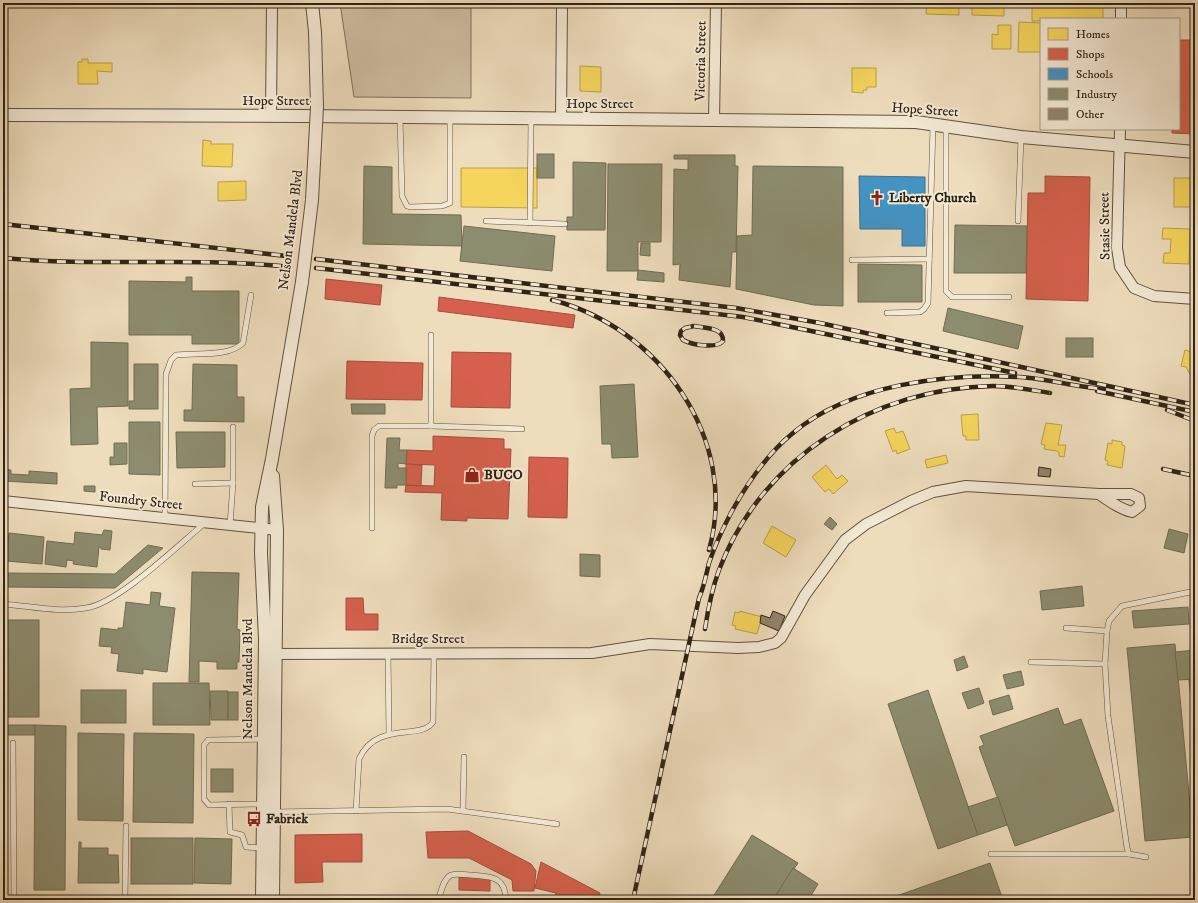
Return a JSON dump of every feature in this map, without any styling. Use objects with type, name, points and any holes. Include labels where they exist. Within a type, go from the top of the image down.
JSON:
[{"type":"street","points":[[271,116],[272,3]]},
{"type":"street","name":"Nelson Mandela Blvd","points":[[262,900],[264,654],[262,507],[273,454],[302,282],[312,200],[317,107],[315,32],[312,3]]},
{"type":"street","points":[[561,119],[562,3]]},
{"type":"street","name":"Victoria Street","points":[[714,120],[716,3]]},
{"type":"street","points":[[1121,3],[1121,18]]},
{"type":"street","name":"Hope Street","points":[[3,115],[714,120],[933,124],[1021,138],[1195,152]]},
{"type":"street","name":"Stasie Street","points":[[1120,130],[1117,248],[1120,267],[1134,288],[1154,296],[1195,299]]},
{"type":"street","name":"Nelson Mandela Blvd","points":[[273,454],[277,530],[277,654],[273,900]]},
{"type":"street","name":"Bridge Street","points":[[264,654],[592,653],[650,644],[738,648],[767,646],[776,643],[785,633],[805,595],[845,540],[856,530],[885,513],[933,492],[966,486],[1098,494]]},
{"type":"street","name":"Foundry Street","points":[[3,501],[277,530]]},
{"type":"lane","points":[[400,117],[402,196],[407,206],[410,207],[442,206],[450,203],[450,118]]},
{"type":"lane","points":[[530,223],[531,119]]},
{"type":"lane","points":[[887,313],[920,312],[927,306],[933,124]]},
{"type":"lane","points":[[946,126],[946,291],[952,297],[1009,297]]},
{"type":"lane","points":[[1018,221],[1021,138]]},
{"type":"lane","points":[[486,221],[565,224]]},
{"type":"lane","points":[[852,260],[929,259]]},
{"type":"lane","points":[[164,518],[166,374],[169,364],[176,355],[214,353],[239,347],[243,343],[251,295]]},
{"type":"lane","points":[[431,335],[431,426]]},
{"type":"lane","points":[[372,528],[372,436],[374,430],[378,426],[431,426],[522,430]]},
{"type":"lane","points":[[230,525],[233,483],[233,428]]},
{"type":"lane","points":[[194,484],[233,483]]},
{"type":"lane","points":[[3,604],[69,610],[87,608],[105,603],[131,584],[205,522]]},
{"type":"lane","points":[[1129,854],[1108,716],[1105,664],[1109,621],[1122,606],[1195,591]]},
{"type":"lane","points":[[1066,628],[1107,631]]},
{"type":"lane","points":[[388,653],[389,734]]},
{"type":"lane","points":[[356,811],[359,759],[362,752],[372,742],[389,734],[423,730],[432,724],[434,653]]},
{"type":"lane","points":[[1031,662],[1105,664]]},
{"type":"lane","points":[[262,804],[209,804],[204,799],[204,745],[208,740],[263,739]]},
{"type":"lane","points":[[13,743],[14,900]]},
{"type":"lane","points":[[463,811],[464,757]]},
{"type":"lane","points":[[229,804],[230,832],[242,835],[246,847],[262,848]]},
{"type":"lane","points":[[274,812],[447,809],[557,824]]},
{"type":"lane","points":[[125,900],[126,826]]},
{"type":"lane","points":[[991,854],[1129,854],[1146,857]]},
{"type":"lane","points":[[438,900],[446,880],[450,875],[458,874],[495,878],[503,886],[506,900]]},
{"type":"shaded area","points":[[340,3],[471,3],[471,98],[354,97]]},
{"type":"building: Homes","points":[[927,3],[959,3],[959,15],[926,14]]},
{"type":"building: Homes","points":[[972,3],[1004,3],[1004,16],[972,15]]},
{"type":"building: Homes","points":[[1032,3],[1103,3],[1103,18],[1040,18],[1040,21],[1032,21]]},
{"type":"building: Homes","points":[[1019,22],[1040,23],[1040,52],[1018,52]]},
{"type":"building: Homes","points":[[998,25],[1011,25],[1011,49],[992,49],[992,34],[998,35]]},
{"type":"building: Homes","points":[[82,59],[88,59],[88,63],[112,63],[112,72],[97,71],[98,84],[78,84],[78,62],[82,62]]},
{"type":"building: Homes","points":[[580,66],[601,67],[601,92],[580,91]]},
{"type":"building: Homes","points":[[852,68],[876,68],[876,87],[867,87],[867,90],[863,90],[863,93],[852,92]]},
{"type":"building: Homes","points":[[203,140],[211,141],[211,144],[233,144],[232,167],[202,166]]},
{"type":"building: Homes","points":[[461,168],[537,168],[537,208],[461,207]]},
{"type":"building: Homes","points":[[1174,178],[1195,178],[1195,207],[1174,207]]},
{"type":"building: Homes","points":[[246,181],[246,200],[218,201],[218,182]]},
{"type":"building: Homes","points":[[1163,228],[1190,229],[1189,264],[1163,263],[1164,253],[1170,253],[1171,239],[1162,239]]},
{"type":"building: Homes","points":[[1185,350],[1195,353],[1195,377],[1191,376],[1186,367],[1181,366]]},
{"type":"building: Homes","points":[[978,414],[979,440],[966,440],[966,436],[963,436],[961,415]]},
{"type":"building: Homes","points":[[1046,423],[1062,425],[1058,445],[1066,445],[1064,457],[1059,456],[1057,451],[1044,449],[1045,445],[1041,444]]},
{"type":"building: Homes","points":[[894,428],[896,433],[903,431],[910,449],[897,454],[896,450],[893,452],[885,431]]},
{"type":"building: Homes","points":[[1112,440],[1122,442],[1122,445],[1125,446],[1122,468],[1107,465],[1108,461],[1105,460],[1108,443],[1112,444]]},
{"type":"building: Homes","points":[[946,455],[948,463],[927,468],[925,460]]},
{"type":"building: Homes","points":[[826,465],[837,479],[842,475],[848,481],[833,494],[829,489],[825,492],[812,477]]},
{"type":"building: Homes","points":[[772,526],[796,540],[786,557],[763,543]]},
{"type":"building: Homes","points":[[740,611],[762,617],[757,634],[735,629],[736,626],[732,625],[735,612],[739,613]]},
{"type":"building: Shops","points":[[1180,40],[1195,40],[1195,134],[1172,133],[1172,130],[1180,130]]},
{"type":"building: Shops","points":[[1045,176],[1090,177],[1088,301],[1026,299],[1028,193],[1045,193]]},
{"type":"building: Shops","points":[[326,279],[382,285],[380,305],[325,299]]},
{"type":"building: Shops","points":[[439,297],[575,315],[573,328],[438,311]]},
{"type":"building: Shops","points":[[452,352],[511,353],[510,408],[451,407]]},
{"type":"building: Shops","points":[[347,361],[423,363],[422,400],[346,399]]},
{"type":"building: Shops","name":"BUCO","points":[[433,436],[504,439],[504,449],[511,449],[508,519],[467,518],[467,521],[441,520],[442,493],[405,492],[406,485],[434,486],[435,465],[406,464],[407,450],[433,451]]},
{"type":"building: Shops","points":[[529,457],[568,458],[567,518],[528,517]]},
{"type":"building: Shops","points":[[406,464],[422,465],[421,486],[406,485]]},
{"type":"building: Shops","points":[[346,598],[363,598],[364,614],[378,614],[378,630],[346,630]]},
{"type":"building: Shops","points":[[468,831],[531,864],[536,871],[534,891],[513,891],[512,880],[469,858],[428,858],[426,832]]},
{"type":"building: Shops","points":[[362,834],[362,862],[322,862],[323,882],[295,883],[295,835]]},
{"type":"building: Shops","points":[[541,862],[600,893],[598,900],[554,900],[556,893],[535,888]]},
{"type":"building: Shops","points":[[459,877],[490,878],[490,891],[459,890]]},
{"type":"building: Schools","points":[[859,176],[925,177],[925,246],[902,246],[902,229],[860,229]]},
{"type":"building: Industry","points":[[537,154],[554,154],[554,178],[537,178]]},
{"type":"building: Industry","points":[[674,155],[735,155],[735,166],[738,166],[736,252],[732,252],[730,287],[679,280],[680,264],[673,265],[674,169],[688,170],[688,159],[674,159]]},
{"type":"building: Industry","points":[[573,162],[606,163],[605,230],[567,230],[567,217],[573,217]]},
{"type":"building: Industry","points":[[608,164],[662,164],[661,242],[638,242],[638,271],[607,271]]},
{"type":"building: Industry","points":[[364,166],[392,167],[392,214],[461,215],[462,246],[363,244]]},
{"type":"building: Industry","points":[[753,166],[843,167],[843,306],[814,305],[736,289],[737,236],[752,235]]},
{"type":"building: Industry","points":[[955,225],[1027,226],[1026,273],[954,273]]},
{"type":"building: Industry","points":[[464,226],[555,236],[552,271],[460,261]]},
{"type":"building: Industry","points":[[641,243],[650,243],[650,256],[640,255]]},
{"type":"building: Industry","points":[[858,264],[922,265],[922,302],[858,302]]},
{"type":"building: Industry","points":[[638,270],[664,273],[664,282],[637,280]]},
{"type":"building: Industry","points":[[186,277],[192,277],[192,291],[239,291],[239,344],[192,344],[192,335],[129,335],[129,281],[186,282]]},
{"type":"building: Industry","points":[[948,308],[1023,326],[1018,349],[943,331]]},
{"type":"building: Industry","points":[[1066,338],[1093,338],[1093,357],[1066,357]]},
{"type":"building: Industry","points":[[91,342],[128,343],[128,406],[97,407],[98,444],[71,445],[70,389],[91,388]]},
{"type":"building: Industry","points":[[134,364],[158,364],[158,409],[129,409],[129,401],[134,401]]},
{"type":"building: Industry","points":[[193,364],[237,365],[237,397],[244,397],[244,422],[184,421],[184,410],[192,410]]},
{"type":"building: Industry","points":[[634,384],[638,457],[612,458],[611,444],[602,444],[600,386]]},
{"type":"building: Industry","points":[[351,404],[385,404],[385,414],[352,414]]},
{"type":"building: Industry","points":[[129,422],[160,422],[160,475],[129,474]]},
{"type":"building: Industry","points":[[176,432],[225,432],[225,467],[177,468]]},
{"type":"building: Industry","points":[[387,438],[400,438],[399,450],[407,450],[406,464],[398,463],[398,468],[406,468],[406,485],[397,485],[397,488],[385,488]]},
{"type":"building: Industry","points":[[114,443],[127,443],[127,464],[110,465],[110,457],[114,457]]},
{"type":"building: Industry","points":[[3,469],[11,470],[11,474],[29,475],[29,471],[57,473],[57,484],[3,481]]},
{"type":"building: Industry","points":[[84,486],[95,486],[95,492],[84,491]]},
{"type":"building: Industry","points":[[830,517],[837,524],[832,530],[824,524]]},
{"type":"building: Industry","points":[[1169,529],[1188,534],[1184,553],[1164,548]]},
{"type":"building: Industry","points":[[104,530],[112,531],[110,550],[101,549],[101,547],[99,547],[97,567],[73,564],[74,561],[67,560],[66,567],[45,564],[47,541],[74,544],[75,532],[102,535]]},
{"type":"building: Industry","points":[[9,533],[44,537],[42,564],[6,561]]},
{"type":"building: Industry","points":[[148,545],[163,548],[115,588],[4,587],[4,573],[115,574]]},
{"type":"building: Industry","points":[[580,554],[600,555],[600,577],[580,576]]},
{"type":"building: Industry","points":[[192,572],[239,573],[237,629],[240,630],[239,662],[237,662],[237,669],[217,669],[217,662],[199,661],[199,682],[189,682]]},
{"type":"building: Industry","points":[[1082,586],[1084,606],[1042,610],[1040,591]]},
{"type":"building: Industry","points":[[151,592],[161,593],[159,606],[175,608],[167,672],[143,669],[143,674],[117,671],[119,654],[111,653],[112,647],[99,646],[101,628],[118,630],[118,628],[123,628],[126,602],[150,605]]},
{"type":"building: Industry","points":[[1188,607],[1189,624],[1134,628],[1132,611]]},
{"type":"building: Industry","points":[[3,620],[39,620],[39,717],[3,717]]},
{"type":"building: Industry","points":[[1175,644],[1193,837],[1145,841],[1127,648]]},
{"type":"building: Industry","points":[[1195,650],[1195,679],[1178,680],[1175,652]]},
{"type":"building: Industry","points":[[964,656],[968,667],[957,671],[954,660]]},
{"type":"building: Industry","points":[[1021,671],[1024,685],[1007,689],[1003,675]]},
{"type":"building: Industry","points":[[1195,679],[1195,739],[1189,680]]},
{"type":"building: Industry","points":[[153,683],[209,683],[210,725],[153,725]]},
{"type":"building: Industry","points":[[979,688],[984,703],[968,709],[962,693]]},
{"type":"building: Industry","points":[[81,690],[126,690],[126,723],[81,723]]},
{"type":"building: Industry","points":[[928,690],[978,835],[938,849],[888,704]]},
{"type":"building: Industry","points":[[210,691],[228,691],[228,720],[211,720]]},
{"type":"building: Industry","points":[[228,692],[238,692],[238,720],[228,720]]},
{"type":"building: Industry","points":[[1009,695],[1013,709],[993,715],[989,701]]},
{"type":"building: Industry","points":[[1058,708],[1064,725],[1081,719],[1114,811],[1015,846],[979,747],[984,745],[980,736]]},
{"type":"building: Industry","points":[[3,725],[35,725],[35,735],[3,735]]},
{"type":"building: Industry","points":[[35,725],[66,726],[65,890],[34,890]]},
{"type":"building: Industry","points":[[78,733],[124,734],[123,821],[78,820]]},
{"type":"building: Industry","points":[[134,733],[194,734],[193,823],[133,822]]},
{"type":"building: Industry","points":[[211,769],[233,769],[233,792],[211,792]]},
{"type":"building: Industry","points":[[998,797],[1007,825],[978,835],[968,807]]},
{"type":"building: Industry","points":[[752,835],[798,863],[773,900],[711,900]]},
{"type":"building: Industry","points":[[131,838],[193,838],[193,884],[131,884]]},
{"type":"building: Industry","points":[[195,838],[232,839],[231,884],[194,883]]},
{"type":"building: Industry","points":[[79,842],[81,842],[81,848],[108,848],[108,855],[118,855],[119,883],[78,883]]},
{"type":"building: Industry","points":[[990,863],[1003,900],[885,900]]},
{"type":"building: Industry","points":[[793,868],[818,884],[809,899],[810,900],[773,900]]},
{"type":"building: Other","points":[[1039,467],[1051,469],[1050,477],[1038,476]]},
{"type":"building: Other","points":[[773,611],[785,616],[779,631],[760,623],[761,615],[770,618]]},
{"type":"railway","points":[[3,224],[286,256]]},
{"type":"railway","points":[[3,258],[72,262],[211,262],[281,266]]},
{"type":"railway","points":[[316,259],[736,308],[820,323],[1195,405]]},
{"type":"railway","points":[[316,268],[743,317],[1015,373]]},
{"type":"railway","points":[[552,300],[591,314],[626,335],[657,362],[682,394],[701,429],[713,468],[716,508],[709,550]]},
{"type":"railway","points":[[694,326],[717,331],[722,336],[723,341],[710,346],[683,340],[680,335],[681,331],[685,328],[694,326]]},
{"type":"railway","points":[[633,900],[699,598],[704,585],[709,563],[722,530],[738,500],[766,459],[793,433],[816,416],[843,403],[871,393],[901,385],[931,380],[992,376],[1030,378],[1104,389]]},
{"type":"railway","points":[[705,629],[710,599],[719,570],[738,530],[763,494],[793,463],[828,436],[865,415],[906,400],[949,390],[1000,386],[1050,393]]},
{"type":"railway","points":[[1097,391],[1195,412]]},
{"type":"railway","points":[[1167,410],[1195,421]]},
{"type":"railway","points":[[1163,469],[1195,476]]},
{"type":"place","name":"Liberty Church","points":[[877,198]]},
{"type":"place","name":"BUCO","points":[[472,475]]},
{"type":"place","name":"Fabriek","points":[[254,819]]}]
